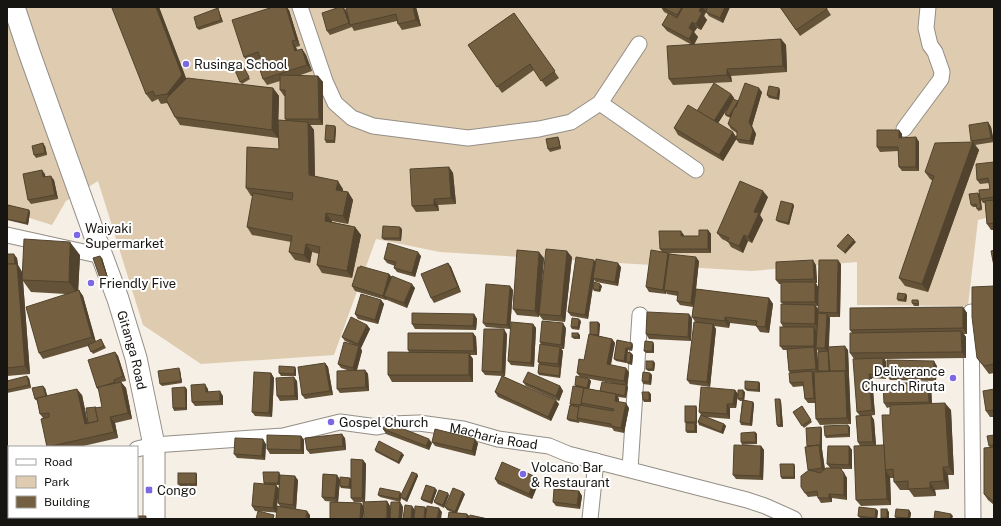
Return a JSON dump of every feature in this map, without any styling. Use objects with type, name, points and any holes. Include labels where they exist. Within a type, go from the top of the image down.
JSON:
[{"type":"main road","name":"Gitanga Road","points":[[14,7],[118,299],[136,358],[154,519]]},
{"type":"street","points":[[300,7],[325,80],[335,103],[352,118],[372,126],[468,138],[539,129],[571,122],[600,103],[639,44]]},
{"type":"street","points":[[904,129],[941,79],[942,72],[935,52],[930,45],[926,28],[928,7]]},
{"type":"street","points":[[600,103],[696,170]]},
{"type":"street","points":[[7,235],[102,256]]},
{"type":"street","points":[[971,312],[973,519]]},
{"type":"street","points":[[630,469],[640,315]]},
{"type":"street","name":"Macharia Road","points":[[146,447],[283,436],[340,422],[377,427],[392,424],[419,423],[463,429],[498,439],[549,446],[568,454],[747,500],[794,519]]},
{"type":"street","points":[[590,519],[596,461]]},
{"type":"green space","points":[[7,7],[994,7],[994,216],[978,220],[968,306],[857,305],[857,262],[751,271],[440,252],[376,239],[334,355],[201,364],[143,325],[98,181],[66,201],[52,225],[7,211]]},
{"type":"building","points":[[156,7],[182,75],[167,94],[155,96],[153,91],[146,94],[112,8]]},
{"type":"building","points":[[273,7],[286,7],[296,40],[292,41],[295,51],[302,49],[307,65],[263,79],[257,61],[261,60],[258,52],[244,57],[232,20]]},
{"type":"building","points":[[343,7],[349,23],[327,31],[322,13]]},
{"type":"building","points":[[346,7],[413,7],[416,20],[398,24],[396,14],[350,25]]},
{"type":"building","points":[[662,7],[682,7],[677,15]]},
{"type":"building","points":[[683,7],[701,7],[699,11],[702,13],[696,24],[692,22],[689,28],[693,31],[689,39],[662,25],[669,13],[677,18]]},
{"type":"building","points":[[706,7],[725,7],[720,18],[706,12]]},
{"type":"building","points":[[780,7],[826,7],[827,9],[796,30]]},
{"type":"building","points":[[218,8],[221,20],[197,28],[194,17]]},
{"type":"building","points":[[514,13],[555,71],[541,81],[530,64],[497,87],[468,45]]},
{"type":"building","points":[[781,39],[783,66],[727,69],[727,75],[669,79],[667,46]]},
{"type":"building","points":[[242,64],[249,77],[240,82],[234,68]]},
{"type":"building","points":[[280,75],[318,76],[319,119],[285,119],[285,90],[280,90]]},
{"type":"building","points":[[187,78],[273,88],[272,130],[175,117],[166,99]]},
{"type":"building","points":[[714,83],[731,94],[714,121],[697,111]]},
{"type":"building","points":[[745,83],[759,88],[749,122],[753,130],[750,141],[736,139],[737,131],[728,124]]},
{"type":"building","points":[[769,86],[779,88],[777,98],[767,95]]},
{"type":"building","points":[[733,99],[738,101],[729,116],[725,114]]},
{"type":"building","points":[[688,105],[733,132],[719,155],[674,128]]},
{"type":"building","points":[[278,120],[308,122],[309,175],[338,181],[336,190],[348,192],[343,216],[326,213],[325,221],[355,227],[347,271],[317,265],[320,247],[306,244],[304,255],[289,252],[292,236],[247,227],[253,193],[292,200],[293,193],[246,188],[247,147],[279,149]]},
{"type":"building","points":[[988,122],[991,138],[971,141],[969,125]]},
{"type":"building","points":[[326,125],[335,126],[334,141],[325,140]]},
{"type":"building","points":[[877,130],[899,130],[899,138],[916,137],[916,167],[899,167],[898,147],[877,147]]},
{"type":"building","points":[[558,137],[560,147],[548,149],[546,139]]},
{"type":"building","points":[[973,142],[922,284],[899,278],[934,176],[925,172],[935,143]]},
{"type":"building","points":[[43,143],[45,153],[34,155],[32,146]]},
{"type":"building","points":[[994,162],[994,197],[980,199],[979,190],[990,189],[988,178],[977,180],[976,164]]},
{"type":"building","points":[[449,167],[451,198],[434,199],[434,205],[412,206],[410,169]]},
{"type":"building","points":[[42,170],[43,177],[51,176],[55,195],[28,200],[23,174]]},
{"type":"building","points":[[740,181],[763,191],[754,212],[759,213],[748,237],[744,235],[739,246],[727,241],[729,238],[717,233]]},
{"type":"building","points":[[978,193],[981,208],[977,209],[976,204],[971,205],[969,194]]},
{"type":"building","points":[[994,200],[994,223],[987,224],[985,201]]},
{"type":"building","points":[[781,201],[793,204],[788,223],[776,220]]},
{"type":"building","points":[[8,205],[29,210],[26,223],[7,219]]},
{"type":"building","points":[[383,226],[400,227],[400,238],[382,238]]},
{"type":"building","points":[[699,230],[708,230],[708,249],[660,249],[659,231],[681,231],[681,236],[699,236]]},
{"type":"building","points":[[848,234],[854,240],[844,252],[837,246]]},
{"type":"building","points":[[24,239],[70,242],[69,282],[22,280]]},
{"type":"building","points":[[388,243],[418,252],[412,273],[394,268],[396,262],[384,259]]},
{"type":"building","points":[[546,249],[567,251],[561,316],[539,314]]},
{"type":"building","points":[[517,250],[539,252],[535,311],[513,309]]},
{"type":"building","points":[[651,250],[668,253],[663,290],[646,287]]},
{"type":"building","points":[[994,250],[994,266],[991,251]]},
{"type":"building","points":[[7,254],[14,254],[15,264],[7,264]]},
{"type":"building","points":[[669,254],[696,257],[691,303],[677,301],[678,292],[664,290]]},
{"type":"building","points":[[100,256],[107,276],[100,278],[93,258]]},
{"type":"building","points":[[576,257],[594,260],[585,315],[568,312]]},
{"type":"building","points":[[596,259],[618,263],[615,282],[593,278]]},
{"type":"building","points":[[813,260],[814,279],[776,280],[776,262]]},
{"type":"building","points":[[819,260],[838,260],[837,313],[818,312]]},
{"type":"building","points":[[448,263],[458,287],[431,298],[421,274]]},
{"type":"building","points":[[7,264],[17,264],[25,366],[7,368]]},
{"type":"building","points":[[360,266],[389,274],[383,296],[352,286],[358,267],[360,268]]},
{"type":"building","points":[[392,276],[412,284],[404,303],[384,296]]},
{"type":"building","points":[[594,282],[600,284],[599,290],[593,289]]},
{"type":"building","points":[[781,282],[815,282],[815,302],[781,302]]},
{"type":"building","points":[[486,284],[510,286],[507,325],[483,323]]},
{"type":"building","points":[[994,286],[994,364],[984,366],[977,358],[972,317],[972,287]]},
{"type":"building","points":[[696,289],[769,298],[765,327],[756,326],[757,321],[725,317],[725,321],[692,317]]},
{"type":"building","points":[[79,290],[92,337],[39,353],[26,307]]},
{"type":"building","points":[[898,293],[906,294],[904,300],[897,299]]},
{"type":"building","points":[[361,294],[381,300],[375,320],[355,314]]},
{"type":"building","points":[[912,300],[918,300],[918,304],[912,303]]},
{"type":"building","points":[[781,304],[815,305],[815,324],[781,323]]},
{"type":"building","points":[[963,307],[963,328],[850,330],[850,308]]},
{"type":"building","points":[[647,312],[689,314],[688,337],[646,334]]},
{"type":"building","points":[[412,313],[474,314],[473,326],[412,324]]},
{"type":"building","points":[[818,313],[827,314],[825,348],[816,348]]},
{"type":"building","points":[[351,317],[367,325],[358,344],[342,337]]},
{"type":"building","points":[[572,318],[579,319],[578,327],[571,327]]},
{"type":"building","points":[[542,321],[563,323],[561,345],[540,342]]},
{"type":"building","points":[[511,322],[533,324],[531,363],[508,361]]},
{"type":"building","points":[[590,322],[598,322],[598,335],[590,334]]},
{"type":"building","points":[[694,322],[713,324],[707,382],[687,380]]},
{"type":"building","points":[[780,327],[814,327],[814,346],[780,346]]},
{"type":"building","points":[[484,329],[504,329],[502,372],[482,371]]},
{"type":"building","points":[[961,331],[962,352],[850,353],[850,333]]},
{"type":"building","points":[[408,333],[473,333],[474,351],[408,350]]},
{"type":"building","points":[[572,333],[578,333],[578,337],[572,337]]},
{"type":"building","points":[[589,334],[612,339],[607,364],[626,368],[624,381],[577,373],[579,359],[584,360]]},
{"type":"building","points":[[101,339],[104,346],[91,352],[88,345]]},
{"type":"building","points":[[617,340],[632,343],[631,348],[626,348],[624,361],[614,359]]},
{"type":"building","points":[[645,341],[653,342],[652,351],[644,351]]},
{"type":"building","points":[[344,342],[359,346],[353,368],[338,364]]},
{"type":"building","points":[[540,344],[560,347],[558,364],[538,362]]},
{"type":"building","points":[[845,346],[846,371],[830,371],[828,347]]},
{"type":"building","points":[[814,347],[816,369],[789,371],[787,349]]},
{"type":"building","points":[[828,351],[829,371],[818,371],[818,352]]},
{"type":"building","points":[[115,352],[123,376],[114,380],[115,382],[97,388],[88,360]]},
{"type":"building","points":[[388,352],[469,353],[469,375],[388,375]]},
{"type":"building","points":[[627,352],[631,353],[630,363],[626,362]]},
{"type":"building","points":[[883,358],[883,375],[869,374],[872,410],[857,412],[853,359]]},
{"type":"building","points":[[887,360],[934,361],[933,377],[887,376]]},
{"type":"building","points":[[646,361],[653,361],[653,369],[646,369]]},
{"type":"building","points":[[325,363],[330,391],[302,395],[298,367]]},
{"type":"building","points":[[539,364],[560,367],[559,376],[538,373]]},
{"type":"building","points":[[279,366],[295,367],[294,374],[279,373]]},
{"type":"building","points":[[179,368],[181,381],[160,384],[158,371]]},
{"type":"building","points":[[365,370],[366,387],[337,389],[337,371]]},
{"type":"building","points":[[812,371],[814,398],[805,399],[803,382],[790,383],[789,373]]},
{"type":"building","points":[[845,371],[847,418],[816,419],[814,372]]},
{"type":"building","points":[[254,372],[271,373],[269,413],[252,412]]},
{"type":"building","points":[[528,372],[560,386],[556,396],[523,382]]},
{"type":"building","points":[[643,372],[650,373],[649,382],[642,381]]},
{"type":"building","points":[[27,376],[29,385],[7,390],[7,381]]},
{"type":"building","points":[[502,376],[556,400],[548,417],[495,392]]},
{"type":"building","points":[[576,376],[589,379],[587,388],[575,385]]},
{"type":"building","points":[[294,377],[295,396],[277,396],[276,378]]},
{"type":"building","points":[[745,381],[759,382],[758,390],[745,389]]},
{"type":"building","points":[[121,382],[128,413],[110,417],[114,432],[47,446],[41,419],[49,417],[49,413],[40,414],[37,398],[77,389],[85,424],[98,421],[95,408],[102,407],[98,387]]},
{"type":"building","points":[[602,382],[626,385],[625,396],[600,391]]},
{"type":"building","points":[[928,382],[929,402],[884,403],[883,384]]},
{"type":"building","points":[[205,384],[206,392],[220,391],[220,401],[192,402],[191,385]]},
{"type":"building","points":[[43,386],[46,396],[35,399],[32,388]]},
{"type":"building","points":[[573,386],[584,388],[581,405],[570,404]]},
{"type":"building","points":[[185,387],[186,408],[173,408],[172,388]]},
{"type":"building","points":[[701,387],[735,390],[733,404],[727,404],[727,414],[699,412]]},
{"type":"building","points":[[584,388],[616,394],[615,401],[626,403],[621,428],[611,426],[611,424],[577,418],[579,405],[613,411],[614,409],[581,403]]},
{"type":"building","points":[[994,389],[994,410],[986,411],[983,391]]},
{"type":"building","points":[[738,390],[743,390],[743,398],[738,399]]},
{"type":"building","points":[[642,392],[649,392],[649,400],[643,400]]},
{"type":"building","points":[[775,399],[780,399],[781,425],[777,425]]},
{"type":"building","points":[[743,400],[753,402],[750,424],[740,422]]},
{"type":"building","points":[[945,403],[949,467],[943,467],[944,481],[930,482],[930,488],[908,489],[908,481],[894,482],[893,469],[885,470],[882,415],[890,415],[890,405]]},
{"type":"building","points":[[570,405],[579,407],[577,418],[578,421],[567,419]]},
{"type":"building","points":[[685,406],[696,406],[696,422],[685,422]]},
{"type":"building","points":[[802,406],[811,420],[802,426],[793,412]]},
{"type":"building","points":[[96,407],[98,421],[88,423],[86,408]]},
{"type":"building","points":[[701,415],[724,424],[721,432],[698,422]]},
{"type":"building","points":[[871,415],[873,442],[858,442],[856,416]]},
{"type":"building","points":[[386,422],[429,439],[426,446],[383,429]]},
{"type":"building","points":[[686,423],[695,423],[695,431],[686,431]]},
{"type":"building","points":[[848,425],[849,434],[825,436],[824,426]]},
{"type":"building","points":[[821,427],[820,447],[819,445],[807,446],[806,428]]},
{"type":"building","points":[[435,429],[475,439],[472,451],[432,442]]},
{"type":"building","points":[[755,432],[756,442],[741,442],[741,433]]},
{"type":"building","points":[[342,434],[343,446],[307,450],[305,438]]},
{"type":"building","points":[[267,435],[301,436],[301,450],[267,449]]},
{"type":"building","points":[[994,435],[994,444],[989,446],[987,436]]},
{"type":"building","points":[[235,438],[263,439],[262,456],[234,454]]},
{"type":"building","points":[[379,441],[402,453],[398,462],[375,450]]},
{"type":"building","points":[[734,445],[761,446],[760,476],[733,475]]},
{"type":"building","points":[[819,445],[822,468],[808,470],[805,447]]},
{"type":"building","points":[[884,445],[887,499],[856,500],[854,446]]},
{"type":"building","points":[[828,446],[849,446],[849,465],[827,464]]},
{"type":"building","points":[[994,447],[994,502],[984,494],[984,448]]},
{"type":"building","points":[[351,459],[363,460],[362,498],[351,498]]},
{"type":"building","points":[[502,462],[536,477],[529,494],[495,479]]},
{"type":"building","points":[[780,464],[794,464],[794,477],[781,477]]},
{"type":"building","points":[[826,468],[840,468],[844,473],[844,495],[829,494],[829,498],[818,498],[817,491],[805,493],[801,487],[801,476],[809,470],[820,473]]},
{"type":"building","points":[[263,472],[279,472],[278,483],[264,483]]},
{"type":"building","points":[[412,472],[417,474],[406,499],[400,497]]},
{"type":"building","points":[[178,473],[196,473],[196,484],[178,484]]},
{"type":"building","points":[[323,474],[337,475],[335,498],[322,497]]},
{"type":"building","points":[[280,475],[295,476],[293,505],[278,503]]},
{"type":"building","points":[[340,477],[350,478],[349,487],[340,486]]},
{"type":"building","points":[[254,483],[276,485],[273,508],[252,506]]},
{"type":"building","points":[[426,485],[435,488],[431,502],[421,499]]},
{"type":"building","points":[[380,488],[400,492],[399,499],[378,495]]},
{"type":"building","points":[[453,488],[463,492],[455,512],[445,507]]},
{"type":"building","points":[[554,489],[579,491],[577,505],[553,502]]},
{"type":"building","points":[[439,490],[448,493],[443,505],[434,502]]},
{"type":"building","points":[[7,493],[8,510],[7,510]]},
{"type":"building","points":[[387,501],[387,519],[364,519],[363,502]]},
{"type":"building","points":[[330,502],[361,503],[360,519],[330,519]]},
{"type":"building","points":[[391,502],[400,502],[399,519],[390,519]]},
{"type":"building","points":[[405,505],[412,506],[411,519],[403,519]]},
{"type":"building","points":[[277,506],[307,511],[306,519],[276,519]]},
{"type":"building","points":[[415,506],[425,507],[424,519],[414,519]]},
{"type":"building","points":[[427,506],[439,508],[437,519],[425,519]]},
{"type":"building","points":[[859,507],[876,509],[875,518],[858,516]]},
{"type":"building","points":[[881,509],[887,509],[887,518],[881,518]]},
{"type":"building","points":[[896,509],[909,510],[908,518],[895,517]]},
{"type":"building","points":[[258,511],[274,515],[273,519],[256,519]]},
{"type":"building","points":[[935,511],[951,514],[950,519],[934,519]]},
{"type":"building","points":[[449,512],[467,514],[467,519],[448,519]]},
{"type":"building","points":[[7,514],[8,518],[23,518],[23,519],[7,519]]},
{"type":"building","points":[[470,515],[488,519],[469,519]]},
{"type":"building","points":[[138,516],[146,516],[146,519],[132,519],[138,518]]},
{"type":"building","points":[[45,518],[58,518],[58,519]]},
{"type":"building","points":[[96,518],[125,518],[125,519]]},
{"type":"place","name":"Rusinga School","points":[[186,64]]},
{"type":"place","name":"Waiyaki Supermarket","points":[[77,235]]},
{"type":"place","name":"Friendly Five","points":[[91,283]]},
{"type":"place","name":"Deliverance Church Riruta","points":[[953,378]]},
{"type":"place","name":"Gospel Church","points":[[331,422]]},
{"type":"place","name":"Volcano Bar & Restaurant","points":[[523,474]]},
{"type":"place","name":"Congo","points":[[149,490]]}]
